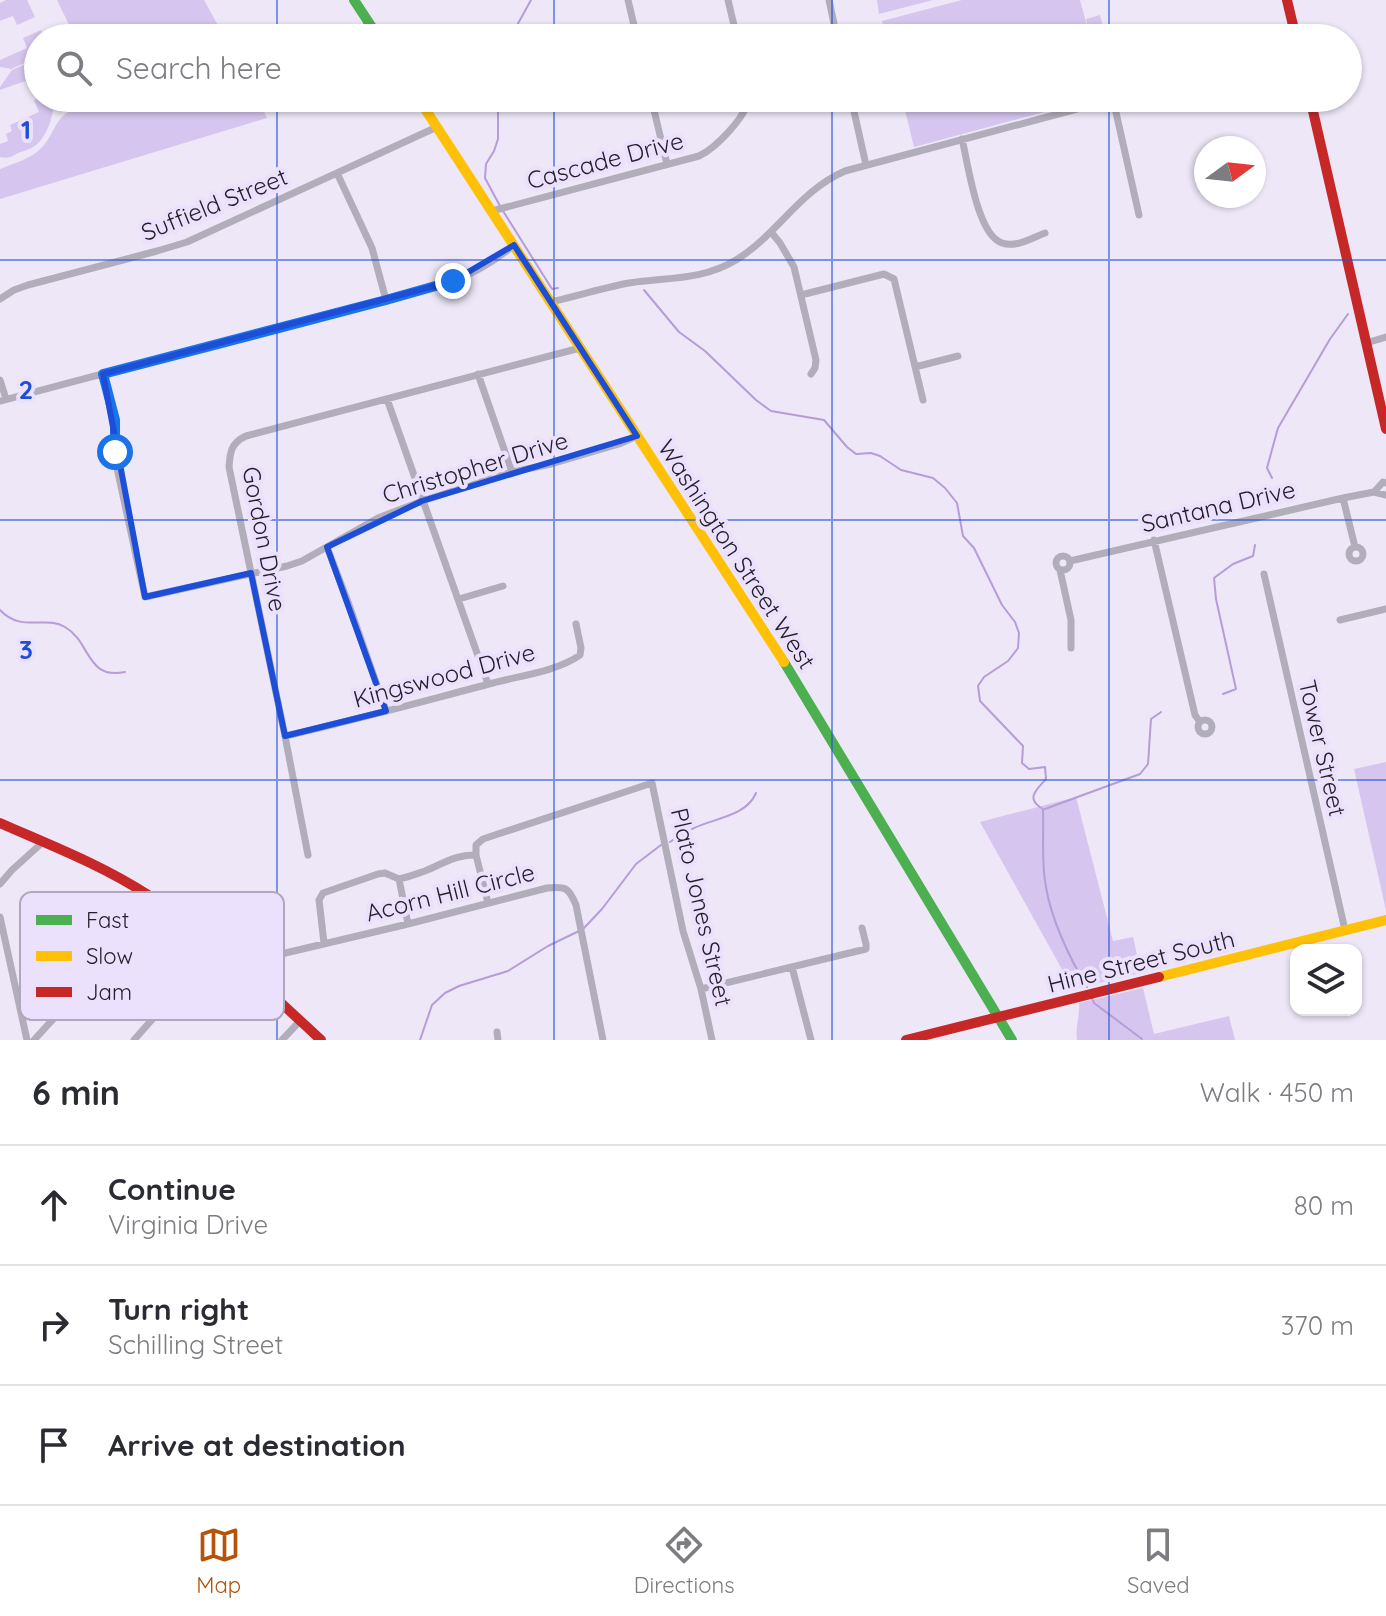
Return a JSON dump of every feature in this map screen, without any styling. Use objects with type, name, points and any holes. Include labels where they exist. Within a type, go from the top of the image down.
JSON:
[{"type":"street","points":[[354,0],[369,24]]},
{"type":"street","points":[[628,0],[634,24]]},
{"type":"street","points":[[728,0],[734,24]]},
{"type":"street","points":[[829,0],[834,24]]},
{"type":"street","points":[[1287,0],[1293,24]]},
{"type":"street","points":[[366,19],[367,24]]},
{"type":"street","name":"Washington Street West","points":[[427,112],[767,635],[1012,1040]]},
{"type":"street","points":[[654,112],[667,164]]},
{"type":"street","name":"Cascade Drive","points":[[492,211],[699,156],[713,148],[744,112]]},
{"type":"street","points":[[854,112],[866,165]]},
{"type":"street","points":[[551,302],[627,284],[706,273],[735,260],[771,232],[830,177],[1065,112]]},
{"type":"street","points":[[1118,112],[1139,215]]},
{"type":"street","points":[[1313,112],[1386,429]]},
{"type":"street","name":"Suffield Street","points":[[0,299],[28,285],[187,242],[437,127]]},
{"type":"street","points":[[962,139],[980,213],[990,234],[1010,245],[1045,233]]},
{"type":"street","points":[[337,173],[372,248],[386,300]]},
{"type":"street","points":[[771,232],[794,267],[816,360],[811,374]]},
{"type":"street","points":[[0,380],[3,400],[386,300],[468,275],[514,245]]},
{"type":"street","points":[[801,295],[893,274],[923,400]]},
{"type":"street","points":[[1366,343],[1386,337]]},
{"type":"street","name":"Gordon Drive","points":[[308,855],[229,467],[233,445],[246,436],[580,348]]},
{"type":"street","points":[[915,367],[958,356]]},
{"type":"street","name":"Christopher Drive","points":[[103,374],[115,420],[117,468],[145,597],[295,564],[378,518],[422,501],[512,472],[619,444],[637,436]]},
{"type":"street","points":[[478,374],[512,472]]},
{"type":"street","points":[[387,399],[488,684]]},
{"type":"street","name":"Santana Drive","points":[[1374,492],[1383,482],[1386,483]]},
{"type":"street","name":"Santana Drive","points":[[1071,648],[1071,620],[1060,570],[1069,568],[1070,561],[1343,498],[1374,492],[1386,495]]},
{"type":"street","points":[[1343,498],[1355,547]]},
{"type":"street","points":[[1154,540],[1195,715],[1200,722]]},
{"type":"street","points":[[327,547],[386,711]]},
{"type":"street","name":"Tower Street","points":[[1264,574],[1345,930]]},
{"type":"street","points":[[459,599],[503,586]]},
{"type":"street","points":[[1340,620],[1386,609]]},
{"type":"street","name":"Kingswood Drive","points":[[285,736],[559,666],[580,655],[576,624]]},
{"type":"street","name":"Plato Jones Street","points":[[476,855],[476,845],[491,836],[652,783],[683,931],[701,989],[712,1040]]},
{"type":"street","points":[[0,823],[80,858],[143,892]]},
{"type":"street","points":[[0,884],[43,842]]},
{"type":"street","points":[[324,943],[319,900],[323,893],[378,874],[385,873],[399,879],[452,859],[476,855],[488,903]]},
{"type":"street","points":[[399,879],[408,924]]},
{"type":"street","name":"Acorn Hill Circle","points":[[284,953],[562,886],[568,890],[576,905],[603,1040]]},
{"type":"street","points":[[0,917],[20,1008]]},
{"type":"street","name":"Hine Street South","points":[[906,1040],[1386,920]]},
{"type":"street","points":[[701,989],[866,949],[862,928]]},
{"type":"street","points":[[792,967],[811,1040]]},
{"type":"street","points":[[284,1007],[321,1040]]},
{"type":"street","points":[[23,1020],[27,1040]]},
{"type":"street","points":[[34,1040],[52,1020]]},
{"type":"street","points":[[134,1040],[152,1020]]},
{"type":"street","points":[[282,1040],[300,1021]]},
{"type":"highlighted area","points":[[514,245],[637,436],[422,501],[327,547],[386,711],[285,736],[251,573],[145,597],[103,374],[453,281]]},
{"type":"shaded area","points":[[27,0],[35,17],[17,25],[13,16],[0,21],[0,3]]},
{"type":"shaded area","points":[[57,0],[204,0],[217,24],[69,24]]},
{"type":"shaded area","points":[[877,0],[933,0],[879,14]]},
{"type":"shaded area","points":[[962,0],[1080,0],[1086,24],[883,24],[882,21]]},
{"type":"shaded area","points":[[1100,15],[1102,24],[1087,24],[1086,19]]},
{"type":"shaded area","points":[[24,49],[24,63],[11,69],[0,67],[0,60]]},
{"type":"shaded area","points":[[24,65],[24,81],[0,90],[0,87],[12,70]]},
{"type":"shaded area","points":[[39,112],[53,112],[44,136],[36,145],[9,157],[0,157],[0,144],[8,141],[6,134],[12,131],[10,125]]},
{"type":"shaded area","points":[[69,112],[264,112],[267,118],[0,199],[0,169],[40,150],[61,118]]},
{"type":"shaded area","points":[[905,112],[1044,112],[914,147]]},
{"type":"shaded area","points":[[1386,762],[1386,910],[1354,769]]},
{"type":"shaded area","points":[[1076,797],[1113,941],[1133,937],[1141,973],[1073,989],[980,822]]},
{"type":"shaded area","points":[[1143,988],[1154,1034],[1229,1016],[1235,1040],[1077,1040],[1079,1003]]},
{"type":"waterway","points":[[518,24],[531,0]]},
{"type":"waterway","points":[[498,112],[498,139],[486,164],[485,178],[500,206]]},
{"type":"waterway","points":[[503,211],[552,289],[558,288]]},
{"type":"waterway","points":[[644,290],[679,332],[705,351],[771,411],[824,420],[856,454],[871,453],[901,470],[933,478],[957,503],[963,536],[974,548],[1019,633],[1018,648],[1008,661],[984,677],[978,686],[980,701],[1023,746],[1022,763],[1029,769],[1045,767],[1046,779],[1033,798],[1043,809]]},
{"type":"waterway","points":[[1272,478],[1267,468],[1278,428],[1348,314]]},
{"type":"waterway","points":[[1223,694],[1236,689],[1214,578],[1233,564],[1253,556],[1255,545]]},
{"type":"waterway","points":[[0,610],[16,621],[65,627],[80,641],[96,665],[112,673],[125,672]]},
{"type":"waterway","points":[[1045,809],[1140,774],[1148,764],[1151,719],[1161,712]]},
{"type":"waterway","points":[[670,842],[692,829],[737,812],[756,793]]},
{"type":"waterway","points":[[1043,810],[1048,899],[1062,938],[1087,987]]},
{"type":"waterway","points":[[584,928],[636,864],[661,845]]},
{"type":"waterway","points":[[420,1040],[432,1005],[445,993],[508,971],[579,931]]},
{"type":"waterway","points":[[1092,998],[1094,1003],[1142,1039]]},
{"type":"traffic: fast","points":[[354,0],[370,24]]},
{"type":"traffic: fast","points":[[784,662],[1012,1040]]},
{"type":"traffic: slow","points":[[427,112],[784,662]]},
{"type":"traffic: slow","points":[[1159,977],[1386,920]]},
{"type":"traffic: jam","points":[[1287,0],[1293,24]]},
{"type":"traffic: jam","points":[[1313,112],[1386,429]]},
{"type":"traffic: jam","points":[[0,823],[94,865],[143,892]]},
{"type":"traffic: jam","points":[[906,1040],[1159,977]]},
{"type":"traffic: jam","points":[[284,1006],[321,1040]]},
{"type":"route","points":[[115,452],[115,420],[103,374],[453,281]]}]
